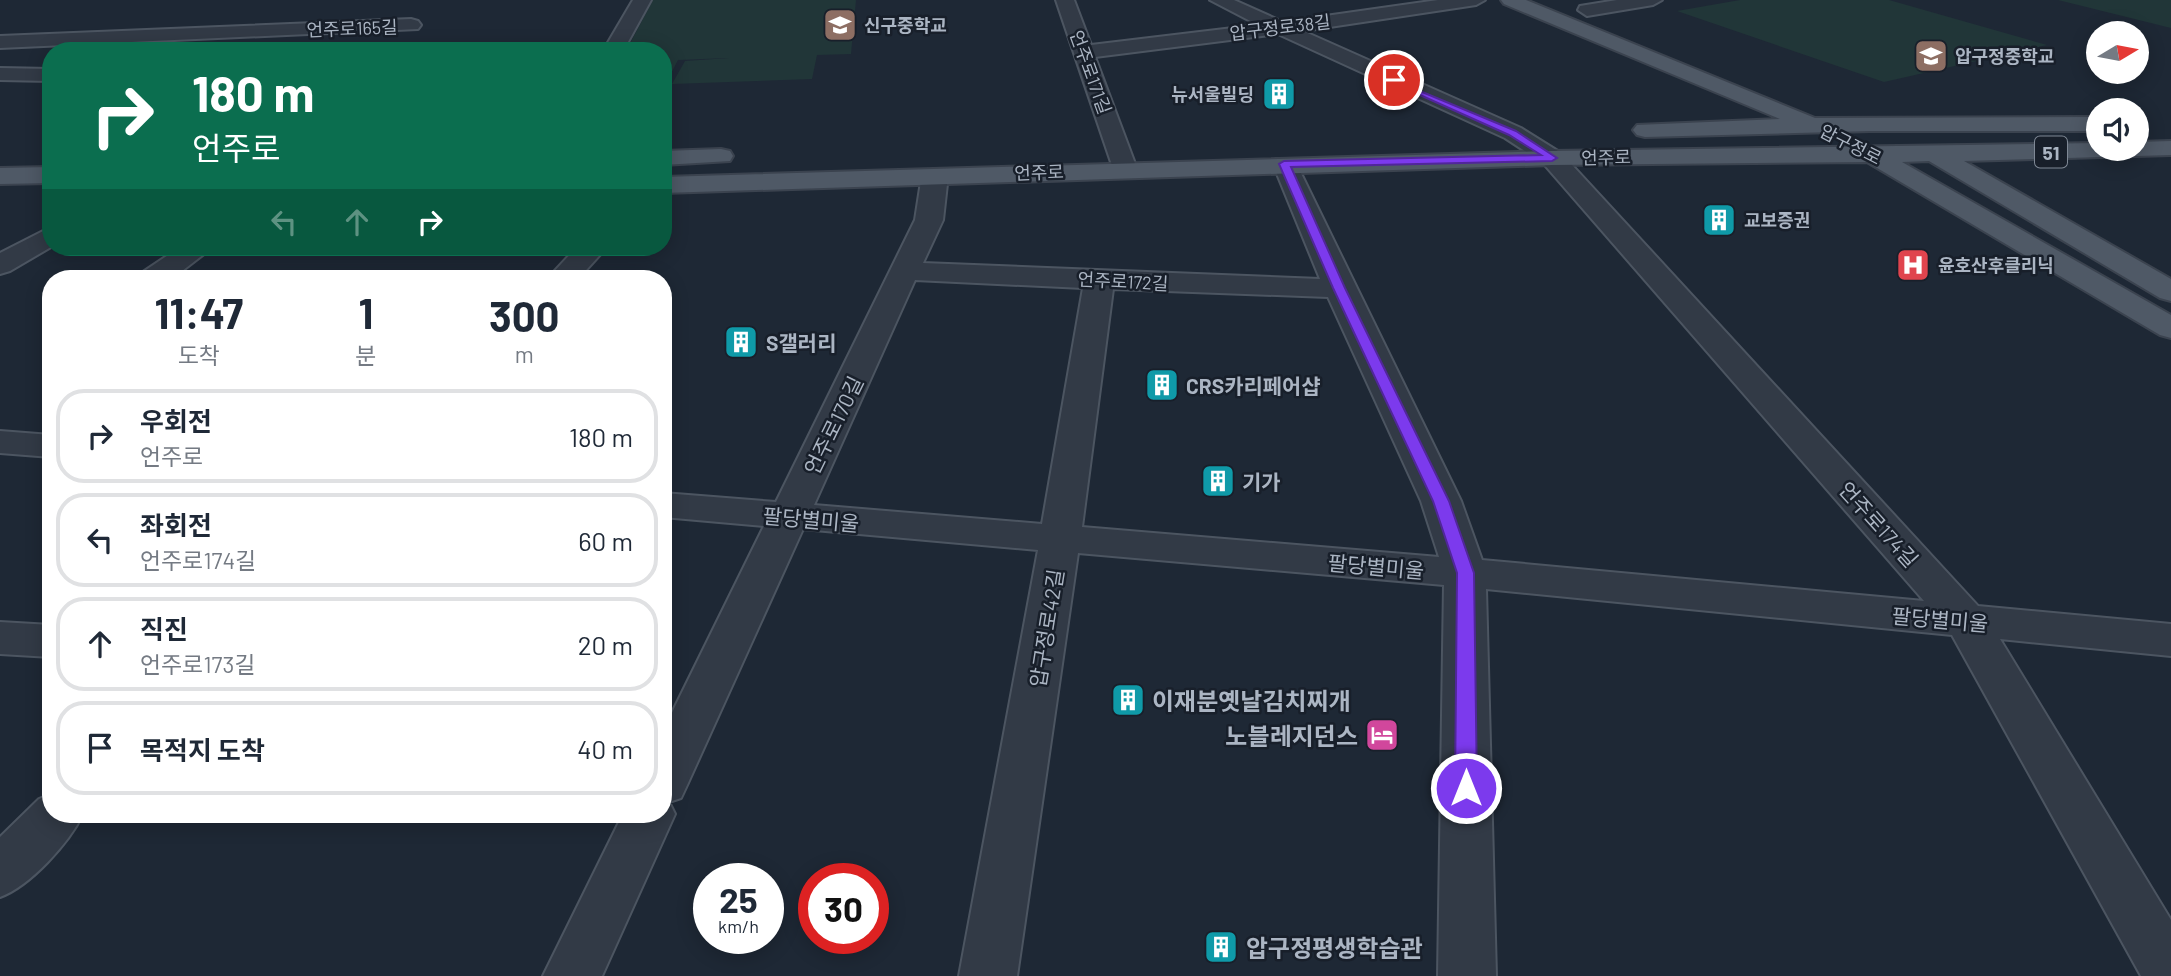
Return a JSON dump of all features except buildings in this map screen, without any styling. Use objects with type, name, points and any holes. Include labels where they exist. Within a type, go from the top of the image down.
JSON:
[{"type":"main road","name":"압구정로","points":[[1510,0],[1816,126],[1871,154],[2171,328]]},
{"type":"main road","name":"압구정로","points":[[1558,0],[1631,25],[1870,124],[1930,152],[2171,292]]},
{"type":"main road","name":"언주로","points":[[1619,131],[1870,124],[2086,124]]},
{"type":"main road","points":[[1458,135],[1513,133]]},
{"type":"main road","name":"언주로","points":[[1090,145],[1145,143]]},
{"type":"main road","name":"언주로","points":[[672,185],[1284,164],[1552,145],[1871,154],[2171,148]]},
{"type":"main road","points":[[672,158],[746,155]]},
{"type":"main road","points":[[0,176],[42,175]]},
{"type":"main road","points":[[0,200],[42,199]]},
{"type":"street","points":[[618,42],[642,0]]},
{"type":"street","name":"언주로171길","points":[[1065,0],[1118,144],[1124,169]]},
{"type":"street","name":"언주로174길","points":[[1219,0],[1513,133],[1552,145],[1966,621],[2171,973]]},
{"type":"street","name":"압구정로38길","points":[[1084,52],[1476,0]]},
{"type":"street","points":[[1587,10],[1645,1]]},
{"type":"street","name":"언주로165길","points":[[398,42],[425,9]]},
{"type":"street","name":"언주로165길","points":[[0,43],[411,26]]},
{"type":"street","points":[[0,74],[42,75]]},
{"type":"street","points":[[1284,164],[1339,288],[1441,501],[1465,573],[1466,976]]},
{"type":"street","name":"언주로170길","points":[[672,764],[929,220],[934,175]]},
{"type":"street","points":[[0,265],[42,240]]},
{"type":"street","points":[[165,270],[185,256]]},
{"type":"street","points":[[571,270],[584,256]]},
{"type":"street","name":"언주로172길","points":[[906,271],[1275,288],[1339,288]]},
{"type":"street","name":"압구정로42길","points":[[988,976],[1060,539],[1099,280]]},
{"type":"street","points":[[0,442],[42,445]]},
{"type":"street","name":"팔당별미울","points":[[672,506],[1465,573],[2171,640]]},
{"type":"street","points":[[0,638],[42,640]]},
{"type":"street","points":[[0,873],[48,823]]},
{"type":"street","points":[[572,976],[645,823]]},
{"type":"green space","points":[[653,0],[856,0],[851,54],[817,55],[812,79],[672,84],[685,61],[729,58],[678,60],[672,71],[672,42],[631,42]]},
{"type":"green space","points":[[1740,0],[1889,0],[2047,45],[1884,82],[1677,11]]},
{"type":"green space","points":[[2058,0],[2171,0],[2171,28]]},
{"type":"place","name":"신구중학교","points":[[840,25]]},
{"type":"place","name":"압구정중학교","points":[[1931,56]]},
{"type":"place","name":"뉴서울빌딩","points":[[1279,94]]},
{"type":"place","name":"교보증권","points":[[1719,220]]},
{"type":"place","name":"윤호산후클리닉","points":[[1913,265]]},
{"type":"place","name":"S갤러리","points":[[741,342]]},
{"type":"place","name":"CRS카리페어샵","points":[[1162,385]]},
{"type":"place","name":"기가","points":[[1218,481]]},
{"type":"place","name":"이재분옛날김치찌개","points":[[1128,700]]},
{"type":"place","name":"노블레지던스","points":[[1382,735]]},
{"type":"place","name":"압구정평생학습관","points":[[1221,947]]},
{"type":"route","points":[[1394,80],[1513,133],[1552,158],[1284,164],[1339,288],[1441,501],[1465,573],[1466,788]]}]
